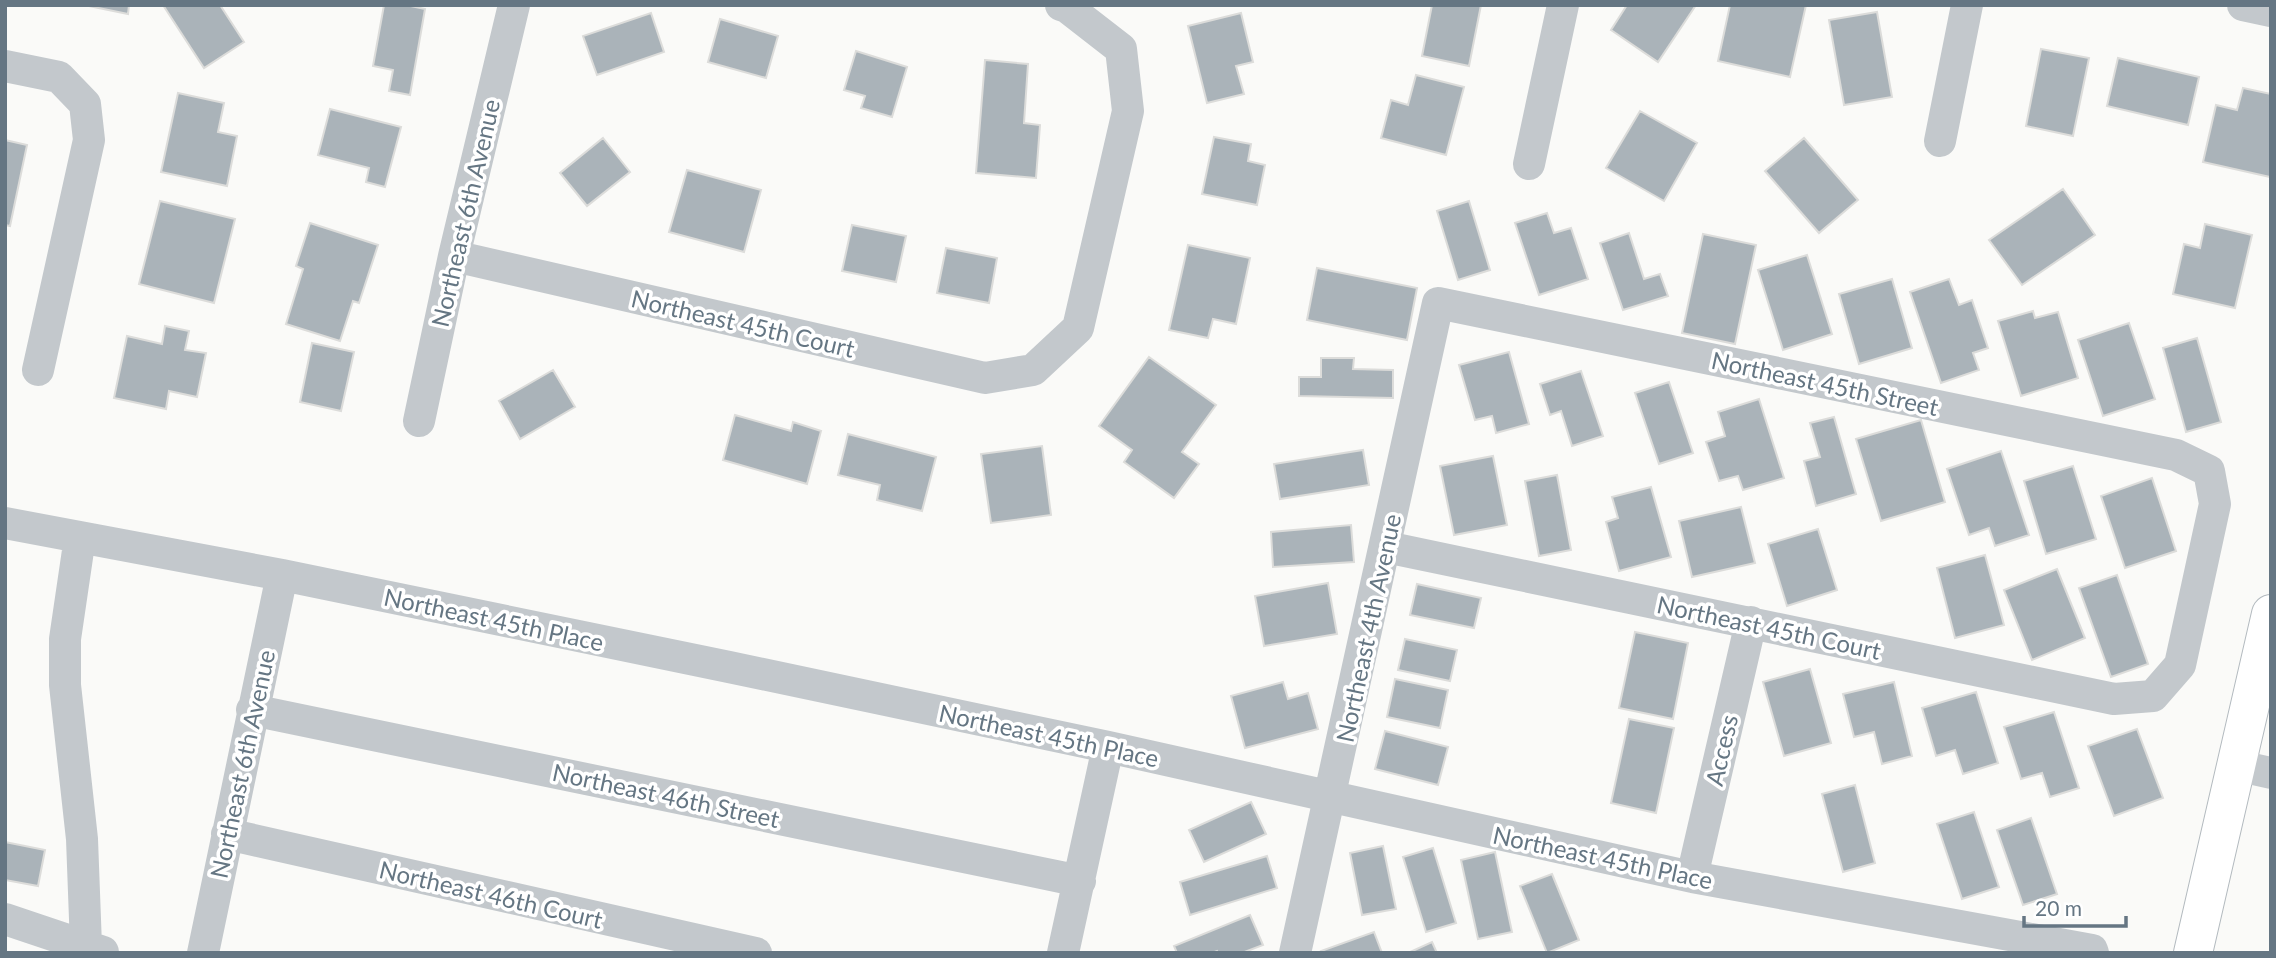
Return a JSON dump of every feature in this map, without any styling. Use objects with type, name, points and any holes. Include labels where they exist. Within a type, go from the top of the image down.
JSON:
[{"type":"street","name":"Northeast 6th Avenue","points":[[419,421],[454,257],[514,5]]},
{"type":"street","name":"Northeast 45th Court","points":[[454,257],[985,378],[1033,370],[1077,328],[1128,111],[1121,49],[1061,5]]},
{"type":"street","points":[[1529,164],[1563,5]]},
{"type":"street","points":[[1940,141],[1967,5]]},
{"type":"street","points":[[2242,5],[2271,11]]},
{"type":"street","points":[[5,66],[59,77],[85,104],[89,140],[38,370]]},
{"type":"street","name":"Northeast 45th Street","points":[[1438,303],[2176,455],[2209,471],[2215,504],[2180,665],[2153,696]]},
{"type":"street","name":"Northeast 4th Avenue","points":[[1295,953],[1438,303]]},
{"type":"street","name":"Northeast 45th Place","points":[[5,523],[282,575],[1108,747],[1692,877],[2093,952]]},
{"type":"street","points":[[5,919],[95,949],[65,674],[65,639],[80,537]]},
{"type":"street","name":"Northeast 45th Court","points":[[1386,547],[2114,699],[2153,696]]},
{"type":"street","name":"Northeast 6th Avenue","points":[[203,953],[282,575]]},
{"type":"street","points":[[2193,953],[2253,769],[2271,614]]},
{"type":"street","name":"Access","points":[[1692,877],[1751,622]]},
{"type":"street","name":"Northeast 46th Street","points":[[252,710],[1080,881]]},
{"type":"street","points":[[1063,953],[1108,747]]},
{"type":"street","name":"Northeast 46th Court","points":[[227,834],[756,953]]},
{"type":"building","points":[[84,5],[129,5],[128,14]]},
{"type":"building","points":[[163,5],[220,5],[244,42],[204,68]]},
{"type":"building","points":[[384,5],[406,5],[425,9],[410,95],[389,91],[393,70],[373,66]]},
{"type":"building","points":[[1432,5],[1481,5],[1469,66],[1422,56]]},
{"type":"building","points":[[1627,5],[1696,5],[1658,62],[1611,30]]},
{"type":"building","points":[[1730,5],[1806,5],[1790,77],[1718,61]]},
{"type":"building","points":[[1877,12],[1892,97],[1844,105],[1829,20]]},
{"type":"building","points":[[651,13],[664,52],[597,75],[583,36]]},
{"type":"building","points":[[1241,13],[1253,62],[1236,66],[1244,94],[1207,103],[1188,26]]},
{"type":"building","points":[[720,19],[778,36],[766,78],[708,62]]},
{"type":"building","points":[[2041,49],[2089,58],[2073,136],[2026,126]]},
{"type":"building","points":[[856,51],[907,67],[892,117],[861,108],[865,96],[844,90]]},
{"type":"building","points":[[2118,58],[2199,77],[2188,125],[2107,106]]},
{"type":"building","points":[[985,60],[1028,64],[1024,123],[1040,125],[1036,178],[976,173]]},
{"type":"building","points":[[1416,75],[1464,87],[1446,155],[1381,138],[1391,100],[1408,105]]},
{"type":"building","points":[[2243,88],[2271,94],[2270,177],[2203,162],[2216,105],[2237,110]]},
{"type":"building","points":[[178,93],[224,103],[218,132],[237,136],[227,186],[161,172]]},
{"type":"building","points":[[330,109],[401,127],[385,187],[366,182],[369,168],[318,155]]},
{"type":"building","points":[[1640,111],[1697,143],[1664,201],[1606,168]]},
{"type":"building","points":[[1214,137],[1251,144],[1248,161],[1265,165],[1257,205],[1202,194]]},
{"type":"building","points":[[603,138],[630,172],[587,206],[560,173]]},
{"type":"building","points":[[1804,138],[1858,200],[1819,233],[1765,171]]},
{"type":"building","points":[[5,140],[27,145],[10,226],[5,225]]},
{"type":"building","points":[[687,170],[761,190],[744,252],[669,232]]},
{"type":"building","points":[[2063,189],[2095,235],[2022,285],[1989,240]]},
{"type":"building","points":[[160,201],[235,219],[214,303],[139,284]]},
{"type":"building","points":[[1469,201],[1490,270],[1458,280],[1437,211]]},
{"type":"building","points":[[1547,213],[1554,233],[1571,228],[1588,279],[1539,295],[1515,223]]},
{"type":"building","points":[[310,223],[378,245],[359,303],[353,301],[340,341],[286,324],[303,269],[296,266]]},
{"type":"building","points":[[2205,224],[2252,235],[2235,308],[2173,294],[2184,244],[2200,248]]},
{"type":"building","points":[[852,225],[906,236],[896,282],[842,271]]},
{"type":"building","points":[[1629,233],[1644,279],[1660,274],[1668,296],[1623,310],[1600,243]]},
{"type":"building","points":[[1703,234],[1756,245],[1735,344],[1682,333]]},
{"type":"building","points":[[1188,245],[1250,258],[1236,324],[1213,319],[1208,338],[1169,330]]},
{"type":"building","points":[[946,248],[997,258],[989,303],[937,293]]},
{"type":"building","points":[[1807,255],[1832,334],[1783,350],[1758,270]]},
{"type":"building","points":[[1317,268],[1417,288],[1407,340],[1307,320]]},
{"type":"building","points":[[1892,279],[1912,348],[1859,364],[1839,294]]},
{"type":"building","points":[[1949,279],[1959,305],[1972,300],[1988,348],[1973,353],[1979,370],[1941,383],[1910,292]]},
{"type":"building","points":[[2033,311],[2035,318],[2058,312],[2078,378],[2021,396],[1998,321]]},
{"type":"building","points":[[2129,323],[2155,399],[2103,416],[2078,340]]},
{"type":"building","points":[[165,326],[189,331],[185,350],[206,353],[197,397],[169,391],[166,409],[114,398],[127,336],[162,344]]},
{"type":"building","points":[[2197,338],[2221,422],[2186,432],[2163,348]]},
{"type":"building","points":[[312,343],[354,352],[341,411],[300,402]]},
{"type":"building","points":[[1509,352],[1529,424],[1496,433],[1492,416],[1475,420],[1459,365]]},
{"type":"building","points":[[1149,357],[1216,405],[1182,452],[1199,464],[1174,498],[1124,462],[1132,450],[1099,426]]},
{"type":"building","points":[[1321,358],[1354,358],[1353,369],[1393,370],[1393,398],[1299,396],[1299,377],[1321,377]]},
{"type":"building","points":[[553,370],[575,407],[520,439],[499,401]]},
{"type":"building","points":[[1581,371],[1603,436],[1572,446],[1561,411],[1550,415],[1540,384]]},
{"type":"building","points":[[1669,382],[1693,453],[1659,464],[1635,393]]},
{"type":"building","points":[[1759,399],[1784,478],[1743,490],[1738,476],[1719,481],[1706,442],[1725,436],[1718,412]]},
{"type":"building","points":[[735,415],[791,431],[793,422],[821,431],[807,484],[723,460]]},
{"type":"building","points":[[1834,417],[1856,494],[1816,506],[1804,461],[1820,457],[1810,423]]},
{"type":"building","points":[[1921,420],[1945,502],[1881,521],[1856,439]]},
{"type":"building","points":[[848,434],[936,457],[922,511],[877,500],[880,485],[838,475]]},
{"type":"building","points":[[1042,446],[1051,515],[991,523],[981,454]]},
{"type":"building","points":[[1363,450],[1369,485],[1280,499],[1274,464]]},
{"type":"building","points":[[2001,451],[2029,535],[1995,546],[1989,528],[1969,535],[1947,469]]},
{"type":"building","points":[[1493,456],[1507,525],[1454,535],[1440,466]]},
{"type":"building","points":[[2073,466],[2096,539],[2046,554],[2024,481]]},
{"type":"building","points":[[1557,475],[1571,550],[1539,556],[1525,481]]},
{"type":"building","points":[[2152,478],[2176,551],[2125,568],[2101,496]]},
{"type":"building","points":[[1651,487],[1671,557],[1619,571],[1606,522],[1618,518],[1612,497]]},
{"type":"building","points":[[1741,507],[1755,563],[1692,577],[1679,521]]},
{"type":"building","points":[[1351,525],[1354,562],[1273,567],[1271,532]]},
{"type":"building","points":[[1818,529],[1837,590],[1787,606],[1768,544]]},
{"type":"building","points":[[1985,555],[2004,625],[1955,638],[1937,568]]},
{"type":"building","points":[[2057,569],[2085,638],[2032,660],[2004,590]]},
{"type":"building","points":[[2117,575],[2148,664],[2111,677],[2079,588]]},
{"type":"building","points":[[1328,583],[1337,634],[1264,646],[1255,596]]},
{"type":"building","points":[[1417,584],[1481,598],[1474,628],[1410,615]]},
{"type":"building","points":[[1635,632],[1688,643],[1673,719],[1619,708]]},
{"type":"building","points":[[1405,639],[1457,650],[1450,681],[1398,670]]},
{"type":"building","points":[[1810,669],[1831,743],[1784,756],[1763,682]]},
{"type":"building","points":[[1395,679],[1448,690],[1440,728],[1387,717]]},
{"type":"building","points":[[1283,682],[1288,699],[1308,693],[1318,729],[1245,748],[1231,696]]},
{"type":"building","points":[[1894,682],[1912,756],[1882,764],[1874,732],[1854,737],[1843,694]]},
{"type":"building","points":[[1976,692],[1998,763],[1963,774],[1955,750],[1936,756],[1922,708]]},
{"type":"building","points":[[2054,712],[2079,788],[2050,797],[2042,773],[2021,779],[2004,727]]},
{"type":"building","points":[[1629,719],[1674,728],[1656,813],[1611,803]]},
{"type":"building","points":[[2137,729],[2163,798],[2114,816],[2088,746]]},
{"type":"building","points":[[1385,731],[1448,747],[1438,785],[1375,769]]},
{"type":"building","points":[[1855,785],[1875,863],[1843,872],[1822,794]]},
{"type":"building","points":[[1251,802],[1266,834],[1204,862],[1189,830]]},
{"type":"building","points":[[1974,812],[1999,887],[1962,899],[1937,824]]},
{"type":"building","points":[[2031,818],[2057,894],[2023,905],[1997,830]]},
{"type":"building","points":[[5,842],[45,850],[38,886],[5,880]]},
{"type":"building","points":[[1383,846],[1396,909],[1362,915],[1350,853]]},
{"type":"building","points":[[1433,848],[1456,923],[1426,932],[1403,857]]},
{"type":"building","points":[[1495,852],[1512,932],[1478,939],[1461,860]]},
{"type":"building","points":[[1267,856],[1277,888],[1190,915],[1180,882]]},
{"type":"building","points":[[1552,874],[1579,940],[1547,953],[1520,886]]},
{"type":"building","points":[[1250,915],[1263,945],[1242,953],[1177,953],[1174,946]]},
{"type":"building","points":[[1374,932],[1382,953],[1321,951]]},
{"type":"building","points":[[1432,942],[1437,953],[1408,953]]}]
